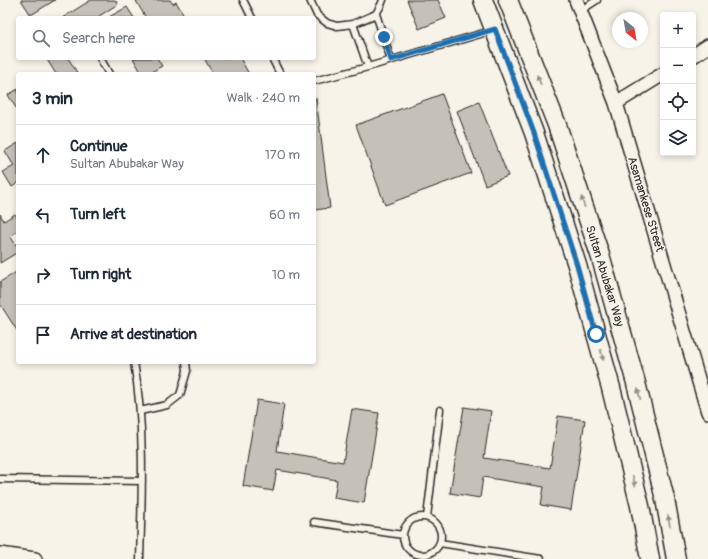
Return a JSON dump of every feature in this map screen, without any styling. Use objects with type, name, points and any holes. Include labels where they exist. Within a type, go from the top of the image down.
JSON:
[{"type":"main road","name":"Sultan Abubakar Way","points":[[483,0],[534,133],[577,265],[611,388],[640,506],[650,559]]},
{"type":"main road","name":"Sultan Abubakar Way","points":[[508,0],[557,125],[601,258],[636,383],[665,499],[676,559]]},
{"type":"street","name":"Asamankese Street","points":[[578,5],[616,102],[708,412]]},
{"type":"street","points":[[696,54],[708,46]]},
{"type":"street","points":[[616,102],[660,76]]},
{"type":"street","points":[[0,554],[35,559]]},
{"type":"lane","points":[[243,0],[251,16]]},
{"type":"lane","points":[[310,0],[317,15],[327,23],[337,26],[353,24],[376,14],[382,5],[383,0]]},
{"type":"lane","points":[[578,5],[597,0]]},
{"type":"lane","points":[[376,14],[391,60]]},
{"type":"lane","points":[[353,24],[368,67]]},
{"type":"lane","points":[[316,80],[368,67],[495,29]]},
{"type":"lane","points":[[101,60],[108,72]]},
{"type":"lane","points":[[273,60],[279,72]]},
{"type":"lane","points":[[134,364],[140,411],[142,481],[140,559]]},
{"type":"lane","points":[[140,411],[167,405],[180,395],[187,371],[186,364]]},
{"type":"lane","points":[[427,517],[440,410]]},
{"type":"lane","points":[[0,479],[142,481]]},
{"type":"lane","points":[[423,516],[427,517],[436,522],[442,536],[440,544],[435,550],[421,557],[408,549],[404,542],[403,535],[409,522],[423,516]]},
{"type":"lane","points":[[314,522],[403,535]]},
{"type":"lane","points":[[440,544],[541,559]]},
{"type":"building","points":[[21,0],[55,0],[31,15]]},
{"type":"building","points":[[91,0],[115,0],[118,4],[99,16],[65,16]]},
{"type":"building","points":[[170,0],[173,4],[176,2],[185,16],[145,16],[136,1]]},
{"type":"building","points":[[407,0],[438,0],[446,18],[419,29]]},
{"type":"building","points":[[127,7],[133,16],[111,16]]},
{"type":"building","points":[[47,60],[69,60],[77,72],[55,72]]},
{"type":"building","points":[[134,60],[158,60],[162,66],[152,72],[141,72]]},
{"type":"building","points":[[205,60],[241,60],[248,72],[212,72]]},
{"type":"building","points":[[16,90],[16,108],[8,95]]},
{"type":"building","points":[[442,94],[471,173],[385,205],[356,125]]},
{"type":"building","points":[[316,98],[330,208],[316,210]]},
{"type":"building","points":[[479,102],[508,176],[485,185],[457,111]]},
{"type":"building","points":[[16,144],[16,184],[12,187],[3,172],[14,166],[5,151]]},
{"type":"building","points":[[0,214],[4,221],[15,214],[16,232],[10,236],[16,245],[16,253],[0,263]]},
{"type":"building","points":[[16,272],[16,329],[0,304],[0,282]]},
{"type":"building","points":[[257,400],[284,404],[277,451],[343,462],[352,409],[379,413],[364,503],[334,498],[337,480],[277,470],[273,491],[243,486]]},
{"type":"building","points":[[464,407],[491,411],[484,458],[550,468],[558,416],[585,420],[571,510],[541,505],[544,487],[483,477],[480,498],[450,493]]},
{"type":"route","points":[[384,37],[391,60],[495,29],[534,133],[577,265],[596,334]]}]
